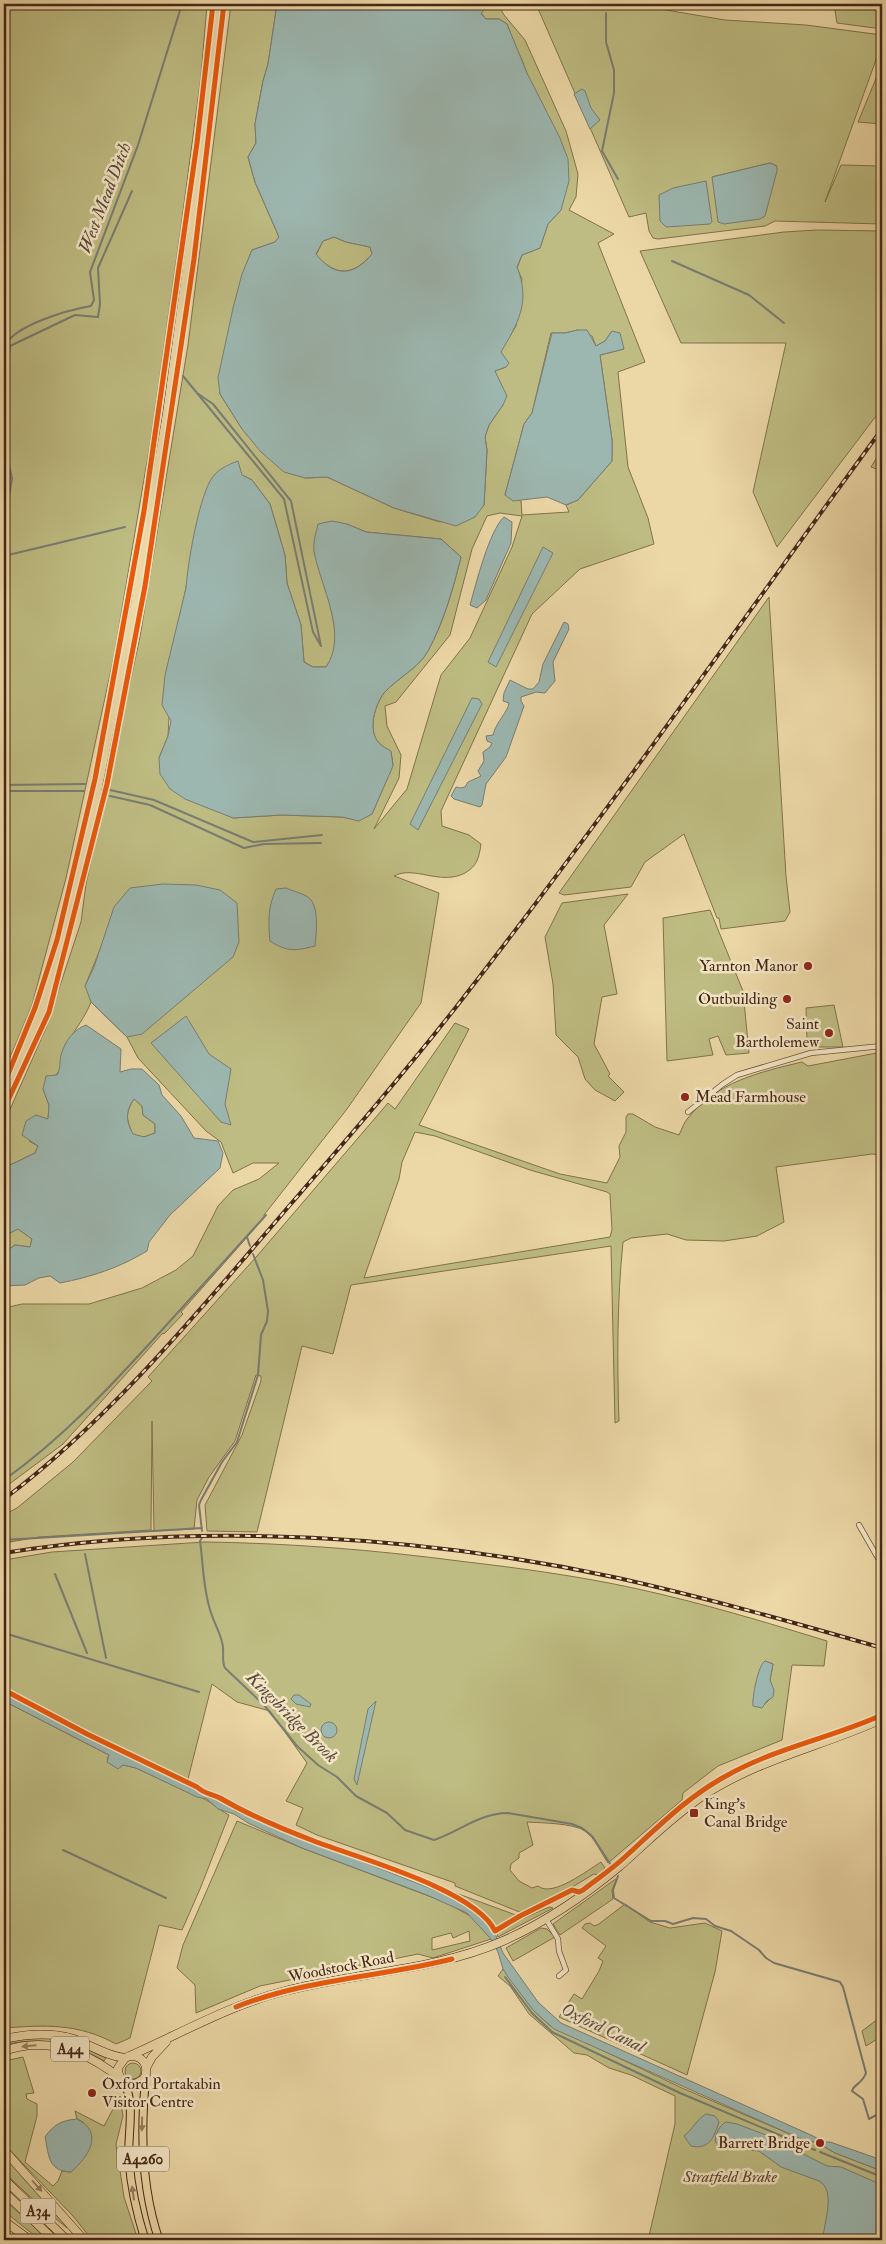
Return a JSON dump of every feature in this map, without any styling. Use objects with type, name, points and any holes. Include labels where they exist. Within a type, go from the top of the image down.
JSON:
[{"type":"highway","points":[[4,1100],[42,1009],[59,956],[97,792],[135,604],[168,413],[196,201],[218,4]]},
{"type":"highway","points":[[546,1919],[585,1894],[680,1813],[726,1781],[773,1759],[882,1719]]},
{"type":"highway","name":"Woodstock Road","points":[[127,2057],[236,2007],[266,1996],[321,1982],[437,1962],[489,1947],[546,1919]]},
{"type":"highway","name":"A44","points":[[4,2039],[54,2035],[74,2040],[112,2056],[127,2057]]},
{"type":"highway","name":"Woodstock Road","points":[[146,2072],[152,2057],[169,2039]]},
{"type":"highway","name":"A44","points":[[4,2052],[27,2046],[48,2045],[64,2048],[80,2052],[98,2061],[123,2080]]},
{"type":"highway","points":[[127,2057],[138,2057],[145,2063],[146,2072],[138,2083],[131,2084],[123,2080],[118,2068],[127,2057]]},
{"type":"highway","points":[[4,2150],[84,2240]]},
{"type":"highway","name":"A34","points":[[4,2179],[67,2240]]},
{"type":"highway","name":"A34","points":[[4,2192],[54,2240]]},
{"type":"highway","points":[[4,2221],[30,2240]]},
{"type":"main road","name":"A4260","points":[[146,2072],[142,2129],[143,2162],[148,2201],[159,2240]]},
{"type":"main road","name":"A4260","points":[[123,2080],[129,2091],[129,2160],[135,2204],[144,2240]]},
{"type":"street","points":[[688,1112],[737,1075],[811,1053],[882,1046]]},
{"type":"street","points":[[859,1525],[882,1565]]},
{"type":"street","points":[[546,1919],[558,1938],[559,1951],[566,1970],[559,1976]]},
{"type":"green space","points":[[4,4],[207,4],[201,76],[180,234],[150,444],[114,656],[66,878],[32,1005],[4,1072]]},
{"type":"green space","points":[[231,4],[277,4],[268,64],[255,124],[256,143],[248,157],[255,182],[279,237],[275,242],[252,250],[245,267],[235,303],[220,394],[242,429],[305,478],[327,477],[394,508],[440,522],[484,505],[487,450],[485,437],[489,425],[503,405],[495,371],[506,367],[500,352],[516,326],[522,279],[517,268],[522,255],[540,248],[548,224],[561,210],[527,74],[507,24],[499,19],[486,19],[481,13],[487,4],[498,4],[504,15],[525,40],[566,131],[578,174],[576,197],[569,210],[614,234],[598,243],[645,362],[618,372],[628,467],[648,518],[654,544],[580,569],[532,614],[441,811],[442,826],[469,835],[481,844],[475,864],[465,873],[456,876],[437,877],[402,873],[394,876],[439,893],[421,1003],[347,1109],[264,1215],[264,1218],[181,1312],[183,1314],[163,1333],[63,1444],[4,1488],[4,1308],[22,1304],[89,1304],[142,1288],[176,1270],[193,1256],[218,1206],[233,1190],[259,1179],[279,1163],[253,1163],[233,1173],[221,1142],[206,1131],[138,1058],[127,1037],[91,1002],[68,1042],[64,1051],[61,1069],[43,1089],[49,1105],[48,1120],[29,1141],[38,1146],[35,1153],[4,1168],[4,1123],[46,1028],[81,922],[86,884],[140,637],[188,345]],"holes":[[[578,330],[592,336],[596,346],[605,341],[612,331],[624,349],[600,355],[612,440],[612,461],[578,500],[566,505],[569,512],[522,515],[521,501],[505,495],[524,424],[532,413],[551,333],[565,333]],[[242,475],[252,480],[270,504],[285,555],[287,583],[301,625],[304,662],[313,667],[326,667],[333,657],[335,647],[335,634],[330,604],[314,550],[347,524],[366,532],[441,539],[461,557],[443,617],[428,651],[419,663],[384,693],[375,711],[373,725],[375,738],[391,752],[393,765],[372,814],[359,820],[342,817],[282,815],[233,818],[159,758],[168,736],[173,646],[186,588],[195,534]],[[500,513],[522,516],[512,547],[470,638],[441,675],[407,789],[374,829],[399,778],[401,755],[387,726],[385,706],[396,702],[450,635],[472,549],[487,516]],[[104,940],[190,944],[85,986]]]},
{"type":"green space","points":[[536,4],[631,4],[725,20],[806,25],[882,35],[882,43],[825,202],[841,165],[882,166],[882,224],[775,221],[765,226],[658,239],[653,238],[649,231],[646,213],[629,217]],"holes":[[[770,163],[777,166],[712,177]]]},
{"type":"green space","points":[[834,4],[858,4],[859,7],[882,11],[882,29],[837,23]]},
{"type":"green space","points":[[882,64],[882,124],[858,122]]},
{"type":"green space","points":[[817,230],[882,231],[882,408],[777,547],[753,492],[786,343],[681,343],[640,251],[784,232]]},
{"type":"green space","points":[[334,237],[346,242],[370,247],[372,254],[358,267],[344,271],[337,270],[323,262],[316,255],[323,241]]},
{"type":"green space","points":[[882,449],[882,471],[871,467]]},
{"type":"green space","points":[[769,597],[786,876],[790,912],[785,921],[721,929],[719,918],[717,918],[684,834],[645,862],[631,887],[564,895],[559,893]]},
{"type":"green space","points":[[628,894],[604,925],[617,994],[602,997],[594,1044],[610,1074],[608,1076],[624,1092],[615,1101],[595,1090],[585,1079],[578,1057],[556,1035],[553,984],[545,937],[562,903]]},
{"type":"green space","points":[[710,910],[743,991],[749,1053],[726,1055],[718,1036],[709,1039],[713,1055],[667,1061],[663,918]]},
{"type":"green space","points":[[834,1005],[843,1047],[816,1047],[807,1042],[806,1008]]},
{"type":"green space","points":[[455,1023],[469,1029],[419,1125],[560,1174],[607,1183],[620,1157],[619,1146],[626,1132],[626,1117],[628,1114],[633,1114],[655,1127],[679,1135],[684,1124],[699,1106],[712,1095],[740,1080],[802,1062],[808,1066],[882,1052],[882,1155],[872,1154],[776,1167],[784,1222],[757,1236],[724,1241],[686,1240],[667,1234],[631,1238],[623,1242],[618,1331],[619,1421],[615,1423],[611,1246],[351,1285],[333,1354],[302,1346],[257,1532],[207,1531],[205,1505],[242,1435],[261,1381],[261,1376],[256,1375],[235,1441],[209,1477],[197,1500],[194,1529],[154,1531],[152,1421],[151,1530],[39,1537],[4,1543],[4,1515],[17,1508],[73,1462],[152,1381],[148,1377],[257,1256],[388,1103],[395,1109]],"holes":[[[415,1132],[435,1136],[530,1170],[607,1192],[610,1194],[612,1230],[610,1237],[364,1278],[399,1179],[402,1162]]]},
{"type":"green space","points":[[134,1099],[142,1106],[143,1115],[155,1124],[155,1133],[144,1137],[133,1135],[129,1125],[128,1112]]},
{"type":"green space","points":[[18,1229],[32,1239],[30,1247],[15,1245],[8,1250],[4,1246],[6,1237]]},
{"type":"green space","points":[[204,1542],[332,1548],[504,1566],[616,1584],[662,1594],[827,1641],[824,1666],[792,1665],[782,1740],[718,1766],[683,1793],[682,1800],[608,1863],[589,1834],[580,1828],[527,1822],[533,1845],[519,1853],[519,1858],[511,1864],[510,1870],[519,1881],[532,1888],[538,1886],[544,1889],[552,1888],[570,1882],[601,1862],[605,1868],[600,1875],[594,1874],[547,1902],[522,1913],[455,1886],[455,1883],[317,1835],[296,1825],[303,1808],[286,1801],[307,1763],[270,1711],[237,1702],[212,1684],[187,1783],[159,1765],[99,1737],[4,1687],[4,1560],[52,1552]],"holes":[[[765,1661],[773,1664],[770,1680],[771,1698],[764,1705],[753,1702],[758,1675]]]},
{"type":"green space","points":[[4,1701],[109,1755],[107,1760],[121,1767],[123,1765],[136,1768],[206,1800],[229,1815],[182,1930],[159,1925],[130,2038],[116,2044],[88,2032],[61,2027],[4,2028]]},
{"type":"green space","points":[[237,1821],[302,1848],[447,1903],[472,1917],[491,1939],[433,1958],[418,1954],[260,1986],[196,2013],[195,1985],[177,1968],[183,1945]],"holes":[[[469,1931],[470,1941],[432,1950],[432,1938],[451,1933],[453,1938]]]},
{"type":"green space","points":[[617,1878],[612,1890],[613,1899],[560,1935],[553,1924]]},
{"type":"green space","points":[[453,1892],[524,1918],[549,1907],[553,1908],[498,1937],[491,1922],[480,1910]]},
{"type":"green space","points":[[625,1904],[650,1922],[670,1928],[705,1923],[722,1931],[715,1972],[687,2075],[559,2017],[574,1994],[582,1999],[603,1961],[598,1958],[606,1946],[582,1928],[585,1924],[590,1923],[594,1926],[599,1924]]},
{"type":"green space","points":[[541,1928],[547,1929],[555,1937],[513,1961],[506,1948]]},
{"type":"green space","name":"Stratfield Brake","points":[[503,1969],[533,2010],[549,2025],[682,2088],[882,2171],[882,2240],[648,2240],[675,2124],[675,2096],[631,2075],[609,2068],[587,2055],[574,2053],[529,2014],[510,1986],[498,1976]]},
{"type":"green space","points":[[882,2016],[882,2036],[866,2046],[862,2031]]},
{"type":"green space","points":[[47,2038],[78,2045],[106,2058],[104,2061],[81,2050],[43,2041],[17,2042],[4,2045],[4,2042]]},
{"type":"green space","points":[[23,2057],[34,2093],[26,2094],[27,2099],[37,2104],[37,2116],[25,2162],[53,2186],[58,2181],[62,2171],[71,2172],[83,2122],[77,2119],[75,2111],[104,2126],[120,2096],[123,2116],[116,2144],[124,2197],[138,2240],[92,2240],[73,2216],[4,2144],[4,2061]]},
{"type":"green space","points":[[133,2063],[141,2071],[133,2079],[125,2071]]},
{"type":"green space","points":[[4,2154],[68,2226],[67,2228],[4,2172]]},
{"type":"green space","points":[[4,2199],[48,2240],[40,2240],[4,2211]]},
{"type":"water","points":[[277,4],[487,4],[481,14],[486,19],[499,19],[507,24],[527,73],[560,138],[568,159],[569,181],[561,210],[548,224],[540,248],[522,255],[517,267],[523,291],[523,302],[517,322],[501,352],[509,363],[506,367],[495,371],[507,396],[489,425],[485,437],[487,450],[484,505],[475,517],[456,526],[394,508],[327,477],[305,478],[284,472],[261,452],[242,429],[220,394],[218,378],[242,274],[252,250],[275,242],[279,237],[255,182],[248,157],[256,143],[255,124],[268,64]],"holes":[[[334,237],[346,242],[370,247],[372,254],[358,267],[344,271],[330,267],[316,254],[323,241]]]},
{"type":"water","points":[[582,89],[585,91],[591,108],[600,120],[590,129],[574,94]]},
{"type":"water","points":[[770,163],[777,166],[777,171],[765,216],[760,219],[724,224],[718,222],[712,177]]},
{"type":"water","points":[[706,181],[712,222],[710,224],[666,227],[660,221],[659,195],[673,188]]},
{"type":"water","points":[[587,330],[596,346],[605,341],[612,331],[620,333],[624,349],[600,355],[612,440],[612,461],[578,500],[566,505],[547,497],[513,501],[505,495],[524,424],[532,413],[552,333]]},
{"type":"water","points":[[238,461],[242,475],[252,480],[270,504],[285,555],[287,583],[301,625],[304,662],[313,667],[326,667],[332,654],[335,640],[331,610],[314,551],[314,540],[318,524],[332,521],[347,524],[366,532],[441,539],[461,557],[439,628],[428,651],[419,663],[384,693],[375,711],[373,731],[375,738],[391,751],[393,766],[372,814],[359,821],[342,817],[282,815],[233,818],[185,799],[170,789],[160,774],[159,758],[168,736],[171,721],[162,705],[165,675],[186,588],[191,548],[201,504],[212,477],[222,468]]},
{"type":"water","points":[[504,517],[512,522],[511,543],[486,600],[477,608],[470,605],[479,572],[493,534]]},
{"type":"water","points":[[543,547],[553,553],[496,667],[488,662]]},
{"type":"water","points":[[564,622],[568,624],[569,629],[553,662],[555,681],[545,693],[536,692],[521,697],[524,706],[506,757],[486,784],[482,805],[480,807],[454,799],[451,796],[456,787],[465,787],[468,782],[481,776],[478,771],[484,761],[483,752],[492,743],[487,741],[486,736],[493,735],[508,706],[509,703],[503,701],[504,693],[510,680],[528,689],[533,689],[539,682],[543,664]]},
{"type":"water","points":[[472,698],[479,699],[482,704],[418,830],[410,824]]},
{"type":"water","points":[[163,884],[196,885],[220,890],[237,903],[239,942],[233,957],[142,1034],[127,1037],[91,1002],[85,986],[94,967],[114,907],[130,888]]},
{"type":"water","points":[[286,888],[308,897],[312,901],[316,913],[315,946],[291,950],[270,941],[269,921],[271,902],[276,889]]},
{"type":"water","points":[[186,1016],[209,1054],[231,1069],[225,1104],[231,1125],[221,1122],[151,1043]]},
{"type":"water","points":[[86,1025],[121,1049],[120,1072],[142,1069],[159,1085],[162,1095],[181,1116],[194,1138],[218,1141],[223,1153],[220,1168],[170,1215],[149,1242],[147,1251],[105,1271],[71,1281],[60,1283],[50,1276],[39,1278],[25,1285],[4,1286],[4,1246],[8,1250],[15,1245],[30,1247],[32,1239],[18,1229],[8,1234],[4,1241],[4,1168],[35,1153],[38,1146],[22,1135],[26,1121],[36,1115],[48,1119],[49,1105],[43,1089],[46,1076],[57,1075],[65,1045],[73,1033]],"holes":[[[134,1099],[142,1106],[143,1115],[155,1124],[155,1133],[144,1137],[133,1134],[128,1116],[129,1108]]]},
{"type":"water","points":[[765,1661],[773,1664],[770,1680],[774,1690],[773,1697],[762,1708],[753,1706],[753,1702],[758,1675]]},
{"type":"water","points":[[4,1692],[201,1793],[219,1798],[235,1811],[457,1899],[491,1924],[503,1953],[538,2002],[561,2023],[824,2142],[830,2142],[882,2160],[882,2171],[835,2153],[818,2143],[799,2138],[554,2029],[533,2010],[508,1977],[490,1938],[467,1913],[427,1895],[302,1848],[248,1823],[234,1814],[218,1809],[207,1799],[197,1797],[136,1768],[123,1765],[118,1769],[107,1762],[109,1755],[4,1701]]},
{"type":"water","points":[[294,1695],[299,1695],[311,1704],[310,1707],[296,1704],[291,1699]]},
{"type":"water","points":[[376,1701],[357,1785],[354,1779],[368,1709]]},
{"type":"water","points":[[329,1722],[337,1730],[329,1738],[321,1730]]},
{"type":"water","points":[[706,2114],[715,2116],[719,2122],[715,2133],[707,2144],[697,2147],[691,2146],[684,2136]]},
{"type":"water","points":[[77,2119],[90,2131],[91,2145],[83,2159],[71,2172],[63,2171],[58,2169],[51,2161],[45,2137],[58,2124]]},
{"type":"water","points":[[726,2122],[766,2135],[827,2166],[841,2167],[882,2185],[882,2240],[823,2240],[828,2208],[827,2192],[824,2186],[819,2181],[781,2167],[759,2151],[720,2147],[715,2138],[720,2128]]},
{"type":"waterway","name":"West Mead Ditch","points":[[4,347],[10,339],[30,325],[56,315],[91,306],[94,300],[90,272],[138,145],[182,4]]},
{"type":"waterway","points":[[606,13],[606,42],[614,70],[614,93],[602,151],[618,179]]},
{"type":"waterway","name":"West Mead Ditch","points":[[4,405],[10,346],[75,315],[98,317],[100,304],[98,268],[132,191]]},
{"type":"waterway","points":[[672,261],[749,295],[784,323]]},
{"type":"waterway","points":[[183,376],[284,499],[313,632],[321,646],[291,501],[213,404],[197,393]]},
{"type":"waterway","name":"West Mead Ditch","points":[[4,445],[12,478],[4,480]]},
{"type":"waterway","points":[[4,527],[12,478]]},
{"type":"waterway","points":[[4,556],[125,527]]},
{"type":"waterway","name":"West Mead Ditch","points":[[4,785],[85,784]]},
{"type":"waterway","points":[[110,790],[154,800],[253,842],[322,835]]},
{"type":"waterway","name":"West Mead Ditch","points":[[4,791],[84,791]]},
{"type":"waterway","points":[[110,796],[150,805],[244,848],[264,844],[321,843]]},
{"type":"waterway","points":[[4,1480],[47,1447],[105,1391],[266,1215]]},
{"type":"waterway","name":"Kingsbridge Brook","points":[[247,1237],[250,1246]]},
{"type":"waterway","name":"Kingsbridge Brook","points":[[202,1531],[199,1505],[222,1462],[237,1442],[258,1375],[261,1335],[267,1321],[268,1311],[263,1280],[253,1254]]},
{"type":"waterway","points":[[4,1540],[202,1528]]},
{"type":"waterway","name":"Kingsbridge Brook","points":[[202,1538],[200,1541],[205,1590],[210,1611],[222,1642],[225,1668],[264,1705],[297,1746],[318,1765],[337,1777],[356,1796],[387,1813],[405,1830],[434,1840],[479,1819],[498,1814],[508,1813],[572,1824],[582,1828],[592,1836],[611,1865]]},
{"type":"waterway","points":[[85,1554],[106,1658]]},
{"type":"waterway","points":[[55,1574],[87,1653]]},
{"type":"waterway","points":[[4,1633],[199,1692]]},
{"type":"waterway","points":[[63,1850],[166,1898]]},
{"type":"waterway","name":"Kingsbridge Brook","points":[[618,1876],[613,1890],[614,1898],[651,1921],[665,1921],[673,1924],[693,1918],[706,1919],[715,1926],[731,1931],[774,1963],[840,1982],[843,1987],[866,2073],[852,2091],[863,2099],[869,2119],[882,2112]]},
{"type":"waterway","points":[[505,1977],[532,2013],[552,2032],[680,2093],[815,2150]]},
{"type":"waterway","points":[[820,2152],[882,2177]]},
{"type":"railway","points":[[4,1499],[82,1434],[154,1360],[224,1282],[419,1053],[568,860],[882,429]]},
{"type":"railway","points":[[4,1553],[79,1543],[156,1537],[312,1538],[390,1543],[468,1552],[618,1578],[718,1602],[882,1648]]},
{"type":"cycle path","points":[[4,1084],[35,1008],[57,940],[95,779],[144,511],[197,143],[213,4]]},
{"type":"cycle path","points":[[4,1109],[49,1012],[107,784],[145,586],[194,259],[224,4]]},
{"type":"cycle path","points":[[4,1690],[87,1734],[290,1832],[386,1866],[441,1889],[465,1902],[484,1916],[495,1931],[572,1890],[579,1892],[583,1890],[620,1861],[685,1803],[726,1776],[783,1750],[882,1715]]},
{"type":"cycle path","points":[[236,2007],[289,1990],[452,1959]]},
{"type":"place","name":"Yarnton Manor","points":[[808,966]]},
{"type":"place","name":"Outbuilding","points":[[787,999]]},
{"type":"place","name":"Saint Bartholemew","points":[[829,1033]]},
{"type":"place","name":"Mead Farmhouse","points":[[685,1097]]},
{"type":"place","name":"King's Canal Bridge","points":[[694,1813]]},
{"type":"place","name":"Oxford Portakabin Visitor Centre","points":[[92,2093]]},
{"type":"place","name":"Barrett Bridge","points":[[820,2143]]},
{"type":"water label","name":"Oxford Canal","points":[[603,2028]]}]
